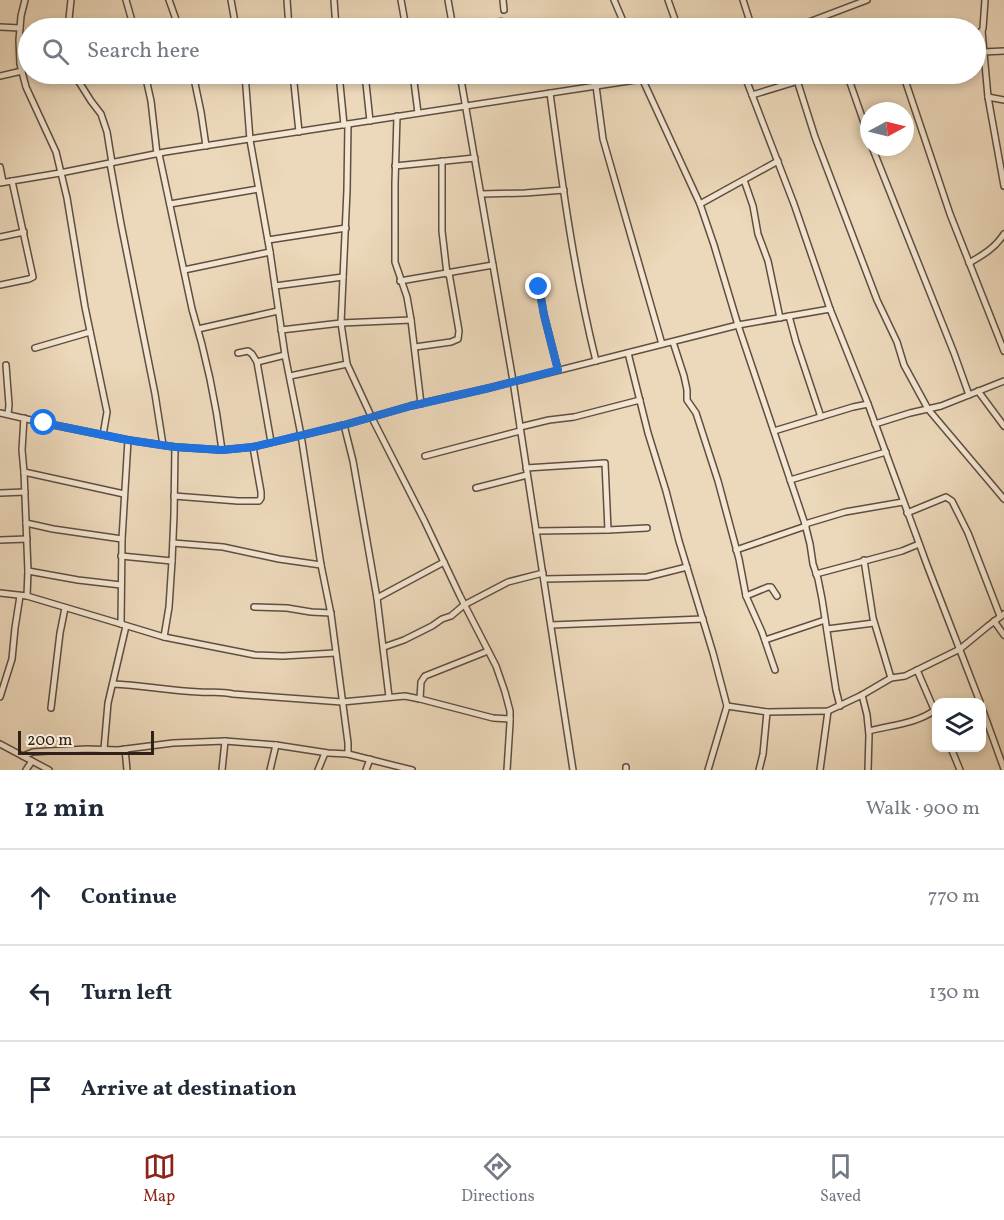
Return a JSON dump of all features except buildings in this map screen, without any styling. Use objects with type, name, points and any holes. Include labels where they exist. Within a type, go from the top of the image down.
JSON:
[{"type":"street","points":[[22,18],[25,0]]},
{"type":"street","points":[[69,18],[71,0]]},
{"type":"street","points":[[126,0],[131,18]]},
{"type":"street","points":[[169,0],[175,18]]},
{"type":"street","points":[[231,0],[234,18]]},
{"type":"street","points":[[287,0],[288,18]]},
{"type":"street","points":[[334,0],[335,18]]},
{"type":"street","points":[[400,0],[404,18]]},
{"type":"street","points":[[448,0],[451,18]]},
{"type":"street","points":[[503,0],[504,10]]},
{"type":"street","points":[[614,0],[622,18]]},
{"type":"street","points":[[668,0],[674,18]]},
{"type":"street","points":[[818,18],[864,0]]},
{"type":"street","points":[[984,18],[985,0]]},
{"type":"street","points":[[746,1],[750,18]]},
{"type":"street","points":[[0,27],[18,28]]},
{"type":"street","points":[[986,52],[1004,51]]},
{"type":"street","points":[[0,76],[18,72]]},
{"type":"street","points":[[986,79],[1004,186]]},
{"type":"street","points":[[25,84],[56,152],[67,198],[90,332],[107,412],[103,435]]},
{"type":"street","points":[[80,84],[100,114],[107,132],[125,247],[156,394],[163,446]]},
{"type":"street","points":[[147,84],[158,154],[213,396],[222,450]]},
{"type":"street","points":[[195,84],[206,146]]},
{"type":"street","points":[[246,84],[250,140],[331,613],[348,754]]},
{"type":"street","points":[[294,84],[299,132]]},
{"type":"street","points":[[340,84],[346,124],[346,228],[341,323],[347,363],[502,681],[510,711],[507,770]]},
{"type":"street","points":[[366,84],[370,121]]},
{"type":"street","points":[[414,84],[418,113]]},
{"type":"street","points":[[462,84],[513,381],[573,770]]},
{"type":"street","points":[[0,167],[2,183],[206,146],[605,84]]},
{"type":"street","points":[[645,84],[700,204],[805,525],[822,599],[840,706]]},
{"type":"street","points":[[748,84],[778,161],[830,309],[978,698]]},
{"type":"street","points":[[752,95],[785,84]]},
{"type":"street","points":[[798,84],[815,137],[877,300],[897,342],[904,365],[928,409],[1004,499]]},
{"type":"street","points":[[850,84],[860,111]]},
{"type":"street","points":[[906,84],[950,214],[1004,351]]},
{"type":"street","points":[[596,86],[603,139],[662,344]]},
{"type":"street","points":[[550,93],[574,261],[596,361]]},
{"type":"street","points":[[988,97],[1004,100]]},
{"type":"street","points":[[397,116],[395,262],[407,297],[421,404]]},
{"type":"street","points":[[876,156],[969,395]]},
{"type":"street","points":[[395,166],[474,158]]},
{"type":"street","points":[[415,347],[458,339],[459,331],[442,231],[442,161]]},
{"type":"street","points":[[700,204],[778,161]]},
{"type":"street","points":[[744,180],[753,206],[758,234],[768,261],[780,318]]},
{"type":"street","points":[[0,285],[33,278],[12,181]]},
{"type":"street","points":[[170,204],[258,189]]},
{"type":"street","points":[[481,194],[564,189]]},
{"type":"street","points":[[268,240],[346,228]]},
{"type":"street","points":[[0,237],[24,232]]},
{"type":"street","points":[[969,263],[984,255],[1003,236]]},
{"type":"street","points":[[184,270],[270,252]]},
{"type":"street","points":[[400,281],[493,265]]},
{"type":"street","points":[[275,286],[343,277]]},
{"type":"street","points":[[539,287],[558,370]]},
{"type":"street","points":[[0,412],[163,446],[222,450],[253,447],[738,325],[830,309]]},
{"type":"street","points":[[198,329],[278,311]]},
{"type":"street","points":[[789,316],[821,417]]},
{"type":"street","points":[[281,330],[341,323],[411,320]]},
{"type":"street","points":[[35,348],[90,332]]},
{"type":"street","points":[[673,342],[684,376],[687,400],[696,413],[718,481],[746,596],[775,670]]},
{"type":"street","points":[[238,353],[248,351],[257,362],[271,442]]},
{"type":"street","points":[[628,353],[726,706],[708,770]]},
{"type":"street","points":[[257,362],[285,355]]},
{"type":"street","points":[[290,376],[347,363]]},
{"type":"street","points":[[6,365],[8,414]]},
{"type":"street","points":[[875,424],[941,406],[1004,381]]},
{"type":"street","points":[[978,391],[1004,426]]},
{"type":"street","points":[[425,456],[549,420],[574,417],[640,400]]},
{"type":"street","points":[[774,431],[868,404]]},
{"type":"street","points":[[24,418],[22,450],[27,539],[27,596]]},
{"type":"street","points":[[344,425],[353,461],[377,598],[389,697]]},
{"type":"street","points":[[104,749],[108,703],[123,625],[121,556],[128,440]]},
{"type":"street","points":[[164,637],[169,607],[172,561],[175,447]]},
{"type":"street","points":[[174,496],[259,501],[261,492],[253,447]]},
{"type":"street","points":[[790,480],[886,452]]},
{"type":"street","points":[[526,468],[605,463],[608,530]]},
{"type":"street","points":[[24,472],[124,494]]},
{"type":"street","points":[[476,488],[527,475]]},
{"type":"street","points":[[0,493],[25,492]]},
{"type":"street","points":[[726,706],[767,712],[828,711],[891,678],[905,676],[960,649],[1002,615],[952,501],[946,497],[907,513]]},
{"type":"street","points":[[736,550],[845,512],[903,502]]},
{"type":"street","points":[[26,523],[122,538]]},
{"type":"street","points":[[536,531],[647,528]]},
{"type":"street","points":[[0,540],[27,539]]},
{"type":"street","points":[[173,543],[223,547],[321,565]]},
{"type":"street","points":[[816,574],[902,551],[919,544]]},
{"type":"street","points":[[121,556],[172,561]]},
{"type":"street","points":[[864,560],[874,623],[891,678]]},
{"type":"street","points":[[377,598],[444,562]]},
{"type":"street","points":[[384,647],[432,626],[451,616],[464,605],[508,582],[543,576],[632,579],[687,567]]},
{"type":"street","points":[[28,571],[121,585]]},
{"type":"street","points":[[746,596],[768,587],[771,587],[777,596]]},
{"type":"street","points":[[0,593],[27,596],[164,637],[255,654],[283,656],[335,653]]},
{"type":"street","points":[[0,697],[12,659],[20,596]]},
{"type":"street","points":[[254,607],[331,613]]},
{"type":"street","points":[[51,708],[65,608]]},
{"type":"street","points":[[551,626],[703,619]]},
{"type":"street","points":[[765,640],[825,620]]},
{"type":"street","points":[[994,621],[1004,635]]},
{"type":"street","points":[[826,629],[874,623]]},
{"type":"street","points":[[420,699],[421,682],[425,676],[488,651]]},
{"type":"street","points":[[917,670],[932,703]]},
{"type":"street","points":[[112,684],[342,702],[405,696],[493,718],[510,719]]},
{"type":"street","points":[[862,695],[869,731],[868,770]]},
{"type":"street","points":[[820,770],[828,711]]},
{"type":"street","points":[[759,770],[767,712]]},
{"type":"street","points":[[869,731],[918,720],[932,714]]},
{"type":"street","points":[[986,721],[1004,769]]},
{"type":"street","points":[[23,756],[33,752],[125,749],[173,743],[225,741],[348,754],[412,770]]},
{"type":"street","points":[[222,770],[225,741]]},
{"type":"street","points":[[0,744],[49,770]]},
{"type":"street","points":[[270,770],[276,745]]},
{"type":"street","points":[[125,749],[127,770]]},
{"type":"street","points":[[953,752],[960,770]]},
{"type":"street","points":[[318,770],[326,753]]},
{"type":"street","points":[[366,770],[370,759]]},
{"type":"street","points":[[26,770],[32,761]]},
{"type":"route","points":[[44,423],[175,447],[222,450],[253,447],[558,370],[539,287]]}]
